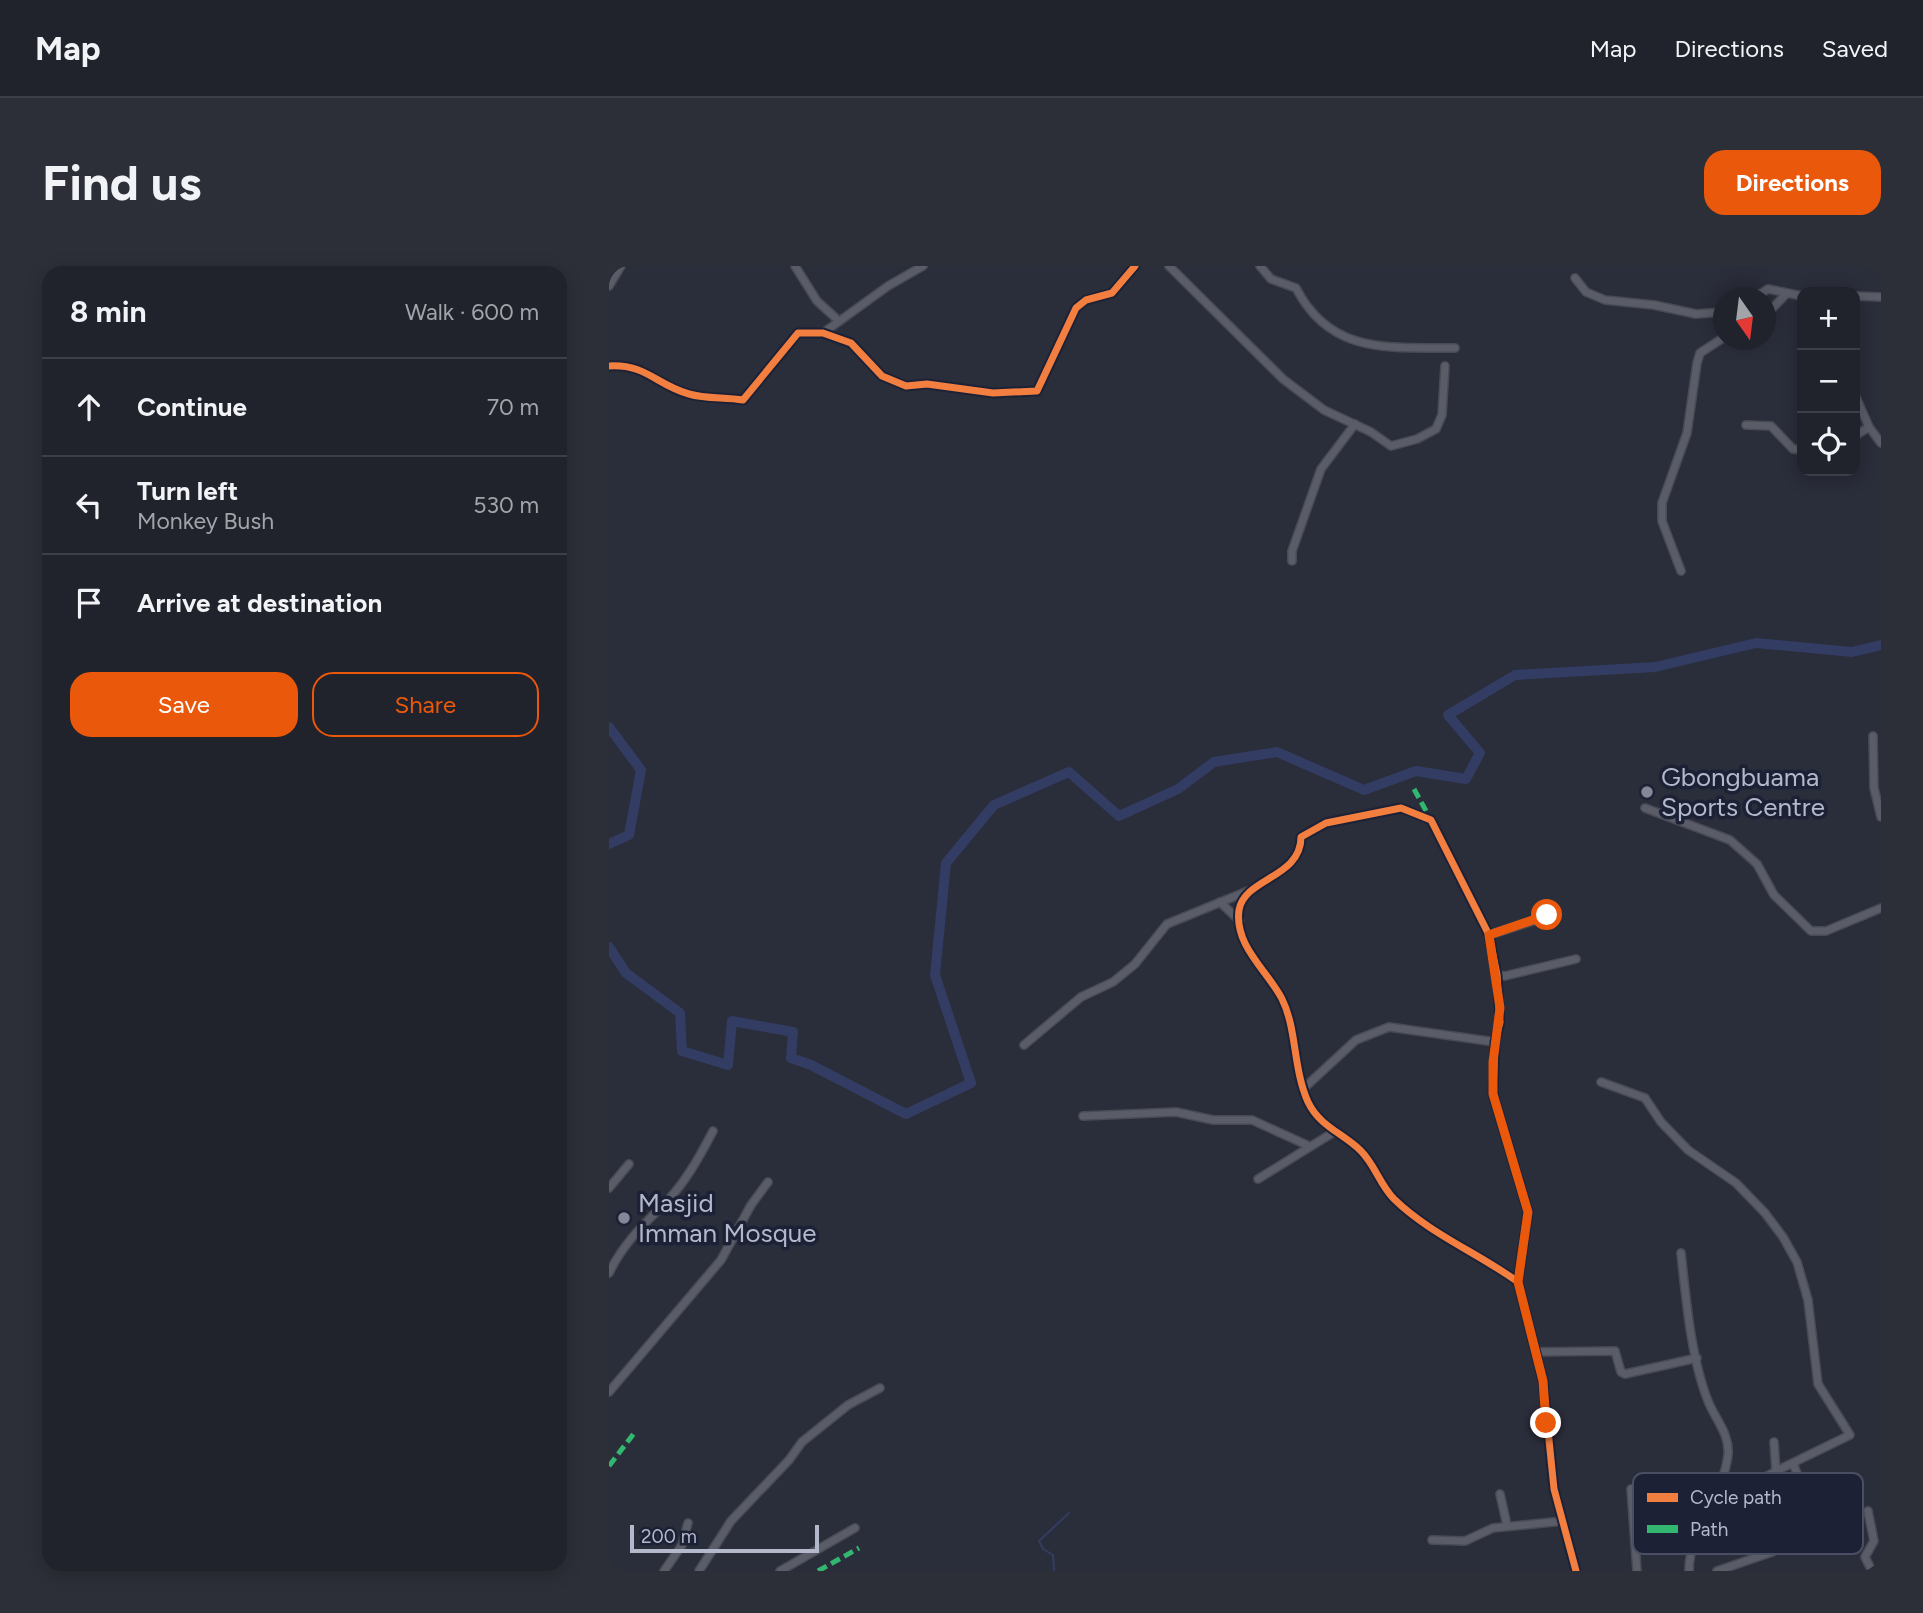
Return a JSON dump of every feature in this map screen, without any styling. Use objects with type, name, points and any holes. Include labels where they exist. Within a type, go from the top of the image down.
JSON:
[{"type":"street","points":[[609,286],[621,266]]},
{"type":"street","points":[[792,266],[824,309],[839,321]]},
{"type":"street","points":[[823,333],[923,266]]},
{"type":"street","points":[[609,366],[633,366],[669,387],[689,394],[743,400],[798,333],[823,333],[851,343],[882,376],[906,386],[927,384],[988,392],[1037,391],[1076,308],[1086,300],[1112,293],[1135,266]]},
{"type":"street","points":[[1169,266],[1283,379],[1324,410],[1355,424],[1391,446],[1432,433],[1440,423],[1445,366]]},
{"type":"street","points":[[1260,266],[1271,279],[1296,288],[1303,304],[1314,315],[1352,343],[1410,350],[1455,348]]},
{"type":"street","points":[[1575,278],[1586,292],[1605,300],[1654,304],[1696,314],[1713,313]]},
{"type":"street","points":[[1776,291],[1797,295]]},
{"type":"street","points":[[1776,305],[1787,293]]},
{"type":"street","points":[[1860,296],[1881,297]]},
{"type":"street","points":[[1681,571],[1661,521],[1662,503],[1687,433],[1700,353],[1713,345]]},
{"type":"street","points":[[1860,407],[1869,427],[1881,443]]},
{"type":"street","points":[[1292,561],[1296,538],[1321,468],[1355,424]]},
{"type":"street","points":[[1746,425],[1771,426],[1793,449],[1797,449]]},
{"type":"street","points":[[1860,433],[1869,427]]},
{"type":"street","points":[[1873,736],[1874,788],[1881,817]]},
{"type":"street","points":[[1024,1045],[1081,997],[1107,985],[1135,964],[1167,924],[1248,891],[1279,874],[1299,849],[1301,837],[1319,825],[1401,808],[1431,820],[1489,935],[1497,975],[1500,1022],[1495,1042],[1495,1104],[1528,1212],[1518,1282],[1546,1400],[1549,1461],[1576,1571]]},
{"type":"street","points":[[1645,808],[1687,827],[1730,839],[1757,864],[1774,894],[1811,931],[1826,931],[1881,908]]},
{"type":"street","points":[[1248,891],[1240,906],[1240,921],[1258,968],[1286,1007],[1303,1089],[1315,1114],[1334,1132],[1360,1150],[1383,1185],[1407,1210],[1518,1282]]},
{"type":"street","points":[[1220,902],[1240,921]]},
{"type":"street","points":[[1489,935],[1542,918],[1548,910]]},
{"type":"street","points":[[1497,975],[1505,976],[1576,959]]},
{"type":"street","points":[[1303,1089],[1356,1040],[1389,1027],[1495,1042]]},
{"type":"street","points":[[1601,1082],[1645,1098],[1688,1150],[1736,1183],[1765,1213],[1797,1262],[1808,1300],[1814,1339],[1813,1363],[1818,1384],[1850,1435],[1772,1473]]},
{"type":"street","points":[[1083,1116],[1176,1112],[1213,1120],[1252,1120],[1308,1146]]},
{"type":"street","points":[[609,1273],[639,1226],[661,1208],[697,1162],[713,1131]]},
{"type":"street","points":[[1258,1179],[1334,1132]]},
{"type":"street","points":[[609,1188],[629,1164]]},
{"type":"street","points":[[609,1392],[721,1260],[751,1205],[768,1182]]},
{"type":"street","points":[[1681,1253],[1697,1358],[1708,1403],[1727,1442],[1722,1473]]},
{"type":"street","points":[[1536,1352],[1615,1351],[1621,1372],[1625,1374],[1697,1358]]},
{"type":"street","points":[[699,1571],[731,1521],[789,1460],[802,1441],[848,1405],[880,1388]]},
{"type":"street","points":[[1774,1442],[1776,1471]]},
{"type":"street","points":[[1793,1463],[1797,1473]]},
{"type":"street","points":[[1631,1489],[1633,1522]]},
{"type":"street","points":[[1500,1493],[1507,1525]]},
{"type":"street","points":[[1868,1511],[1874,1541],[1865,1557],[1872,1571]]},
{"type":"street","points":[[1432,1540],[1473,1540],[1493,1528],[1507,1525],[1563,1521]]},
{"type":"street","points":[[664,1571],[683,1545],[688,1523]]},
{"type":"street","points":[[780,1571],[855,1528]]},
{"type":"street","points":[[1717,1571],[1766,1554]]},
{"type":"waterway","points":[[609,947],[626,973],[680,1013],[682,1051],[728,1065],[732,1021],[793,1032],[791,1058],[811,1065],[906,1114],[971,1083],[935,975],[946,863],[994,805],[1069,772],[1119,816],[1178,789],[1214,762],[1277,752],[1364,790],[1416,771],[1466,779],[1480,753],[1448,715],[1515,675],[1655,667],[1756,643],[1852,652],[1881,645]]},
{"type":"waterway","points":[[609,727],[641,770],[629,835],[609,844]]},
{"type":"waterway","points":[[1054,1571],[1053,1555],[1043,1549],[1039,1541],[1069,1513]]},
{"type":"marked path","points":[[1414,789],[1431,820]]},
{"type":"marked path","points":[[609,1466],[635,1432]]},
{"type":"marked path","points":[[818,1571],[859,1548]]},
{"type":"cycle path","points":[[609,366],[633,368],[689,394],[743,400],[798,333],[823,333],[851,343],[882,376],[906,386],[927,384],[993,393],[1037,391],[1076,308],[1086,300],[1112,293],[1135,266]]},
{"type":"cycle path","points":[[1518,1282],[1408,1211],[1389,1193],[1361,1151],[1325,1124],[1308,1102],[1287,1011],[1276,989],[1247,947],[1239,923],[1239,910],[1243,899],[1251,891],[1292,861],[1299,851],[1301,837],[1326,823],[1401,808],[1431,820],[1489,935],[1497,975],[1500,1022],[1495,1042],[1493,1094],[1528,1212],[1518,1282],[1543,1381],[1554,1489],[1576,1571]]},
{"type":"place","name":"Gbongbuama Sports Centre","points":[[1647,792]]},
{"type":"place","name":"Masjid Imman Mosque","points":[[624,1218]]},
{"type":"route","points":[[1546,1423],[1543,1381],[1518,1282],[1528,1212],[1493,1094],[1493,1062],[1500,1008],[1489,935],[1547,915]]}]
